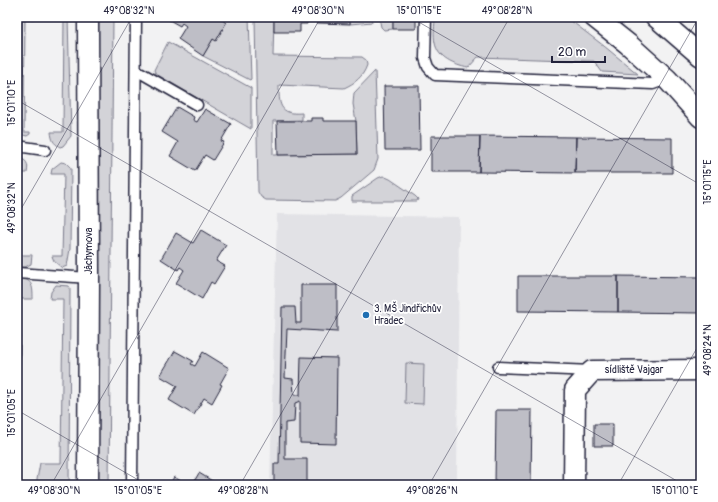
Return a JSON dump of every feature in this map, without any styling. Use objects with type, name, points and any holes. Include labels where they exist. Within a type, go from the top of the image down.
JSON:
[{"type":"street","name":"Jáchymova","points":[[88,17],[88,485]]},
{"type":"street","points":[[594,17],[628,44],[667,79],[701,117]]},
{"type":"street","points":[[656,17],[701,56]]},
{"type":"street","name":"sídliště Vajgar","points":[[574,485],[575,390],[592,371],[701,370]]},
{"type":"lane","points":[[132,485],[136,17]]},
{"type":"lane","points":[[426,17],[425,58],[428,67],[435,75],[653,84],[667,79]]},
{"type":"lane","points":[[136,70],[197,104]]},
{"type":"lane","points":[[18,145],[45,150]]},
{"type":"lane","points":[[17,273],[89,278]]},
{"type":"lane","points":[[498,367],[592,371]]},
{"type":"shaded area","points":[[17,17],[34,17],[34,19],[25,19],[24,132],[30,132],[27,136],[23,135],[17,128]]},
{"type":"shaded area","points":[[64,17],[68,17],[71,136],[63,146],[60,147],[53,141],[51,132],[63,132]]},
{"type":"shaded area","points":[[97,17],[113,17],[109,485],[92,485]]},
{"type":"shaded area","points":[[219,17],[249,17],[250,80],[203,56],[213,39],[216,40],[226,23]]},
{"type":"shaded area","points":[[255,17],[274,17],[273,56],[362,57],[366,60],[367,65],[358,79],[344,88],[279,85],[279,98],[282,107],[289,112],[302,113],[302,120],[273,121],[273,155],[357,154],[356,121],[353,104],[354,93],[375,71],[378,159],[374,170],[341,198],[335,201],[266,200],[261,197],[258,192]]},
{"type":"shaded area","points":[[350,17],[371,17],[372,22],[350,24]]},
{"type":"shaded area","points":[[379,17],[393,17],[393,29],[384,30],[381,27]]},
{"type":"shaded area","points":[[435,17],[566,17],[638,74],[602,72],[594,61],[478,57],[468,68],[463,67],[452,63],[439,53],[434,37]]},
{"type":"shaded area","points":[[168,42],[251,88],[251,129],[156,74],[154,70]]},
{"type":"shaded area","points":[[17,158],[25,161],[28,167],[27,173],[21,173],[18,255],[32,255],[31,264],[25,267],[17,267]]},
{"type":"shaded area","points":[[61,162],[66,163],[71,168],[70,249],[67,266],[62,268],[54,261],[52,256],[62,256],[64,174],[51,174],[52,169]]},
{"type":"shaded area","points":[[383,176],[415,196],[418,199],[417,201],[352,201],[352,196]]},
{"type":"shaded area","name":"3. MŠ Jindřichův Hradec","points":[[277,214],[459,217],[457,485],[270,485]]},
{"type":"shaded area","points":[[17,277],[29,281],[32,286],[33,294],[33,299],[20,299],[20,338],[17,338]]},
{"type":"shaded area","points":[[56,285],[69,286],[70,288],[69,485],[36,485],[40,463],[61,463],[63,299],[50,299],[51,292]]},
{"type":"shaded area","points":[[17,345],[20,345],[19,395],[17,391]]},
{"type":"shaded area","points":[[406,363],[424,364],[423,404],[405,403]]},
{"type":"building","points":[[164,17],[219,17],[226,23],[216,41],[213,39],[203,56],[178,39],[186,26],[182,23],[180,26]]},
{"type":"building","points":[[274,17],[307,17],[307,24],[300,24],[300,32],[274,32]]},
{"type":"building","points":[[317,17],[350,17],[350,24],[317,23]]},
{"type":"building","points":[[393,17],[416,17],[416,29],[393,29]]},
{"type":"building","points":[[384,86],[419,86],[420,150],[385,150]]},
{"type":"building","points":[[177,107],[194,117],[193,120],[197,122],[205,109],[231,124],[221,141],[224,142],[213,160],[205,155],[195,171],[170,156],[178,142],[162,132]]},
{"type":"building","points":[[311,118],[323,118],[323,121],[356,121],[357,154],[278,155],[277,121],[311,121]]},
{"type":"building","points":[[431,136],[480,136],[479,172],[431,172]]},
{"type":"building","points":[[480,136],[576,137],[575,173],[479,172]]},
{"type":"building","points":[[576,137],[672,138],[672,173],[575,173]]},
{"type":"building","points":[[201,230],[226,245],[216,261],[225,266],[214,284],[211,282],[202,299],[176,283],[184,270],[180,267],[178,270],[161,259],[176,233],[193,243]]},
{"type":"building","points":[[518,276],[618,276],[618,312],[518,311]]},
{"type":"building","points":[[618,276],[701,277],[701,313],[618,312]]},
{"type":"building","points":[[301,285],[337,285],[337,332],[287,329],[285,378],[293,379],[294,395],[300,395],[301,357],[337,358],[336,444],[300,443],[300,401],[295,403],[294,422],[285,423],[285,459],[307,459],[307,485],[274,485],[274,464],[279,464],[282,307],[295,307],[296,323],[301,323]]},
{"type":"building","points":[[175,351],[193,361],[191,364],[195,366],[203,352],[229,368],[212,403],[204,398],[194,415],[169,400],[177,386],[160,376]]},
{"type":"building","points":[[496,410],[532,410],[531,485],[495,485]]},
{"type":"building","points":[[594,424],[613,424],[613,446],[594,446]]},
{"type":"building","points":[[199,473],[219,485],[192,485]]},
{"type":"building","points":[[174,477],[188,485],[169,485]]},
{"type":"place","name":"3. MŠ Jindřichův Hradec","points":[[366,315]]}]
